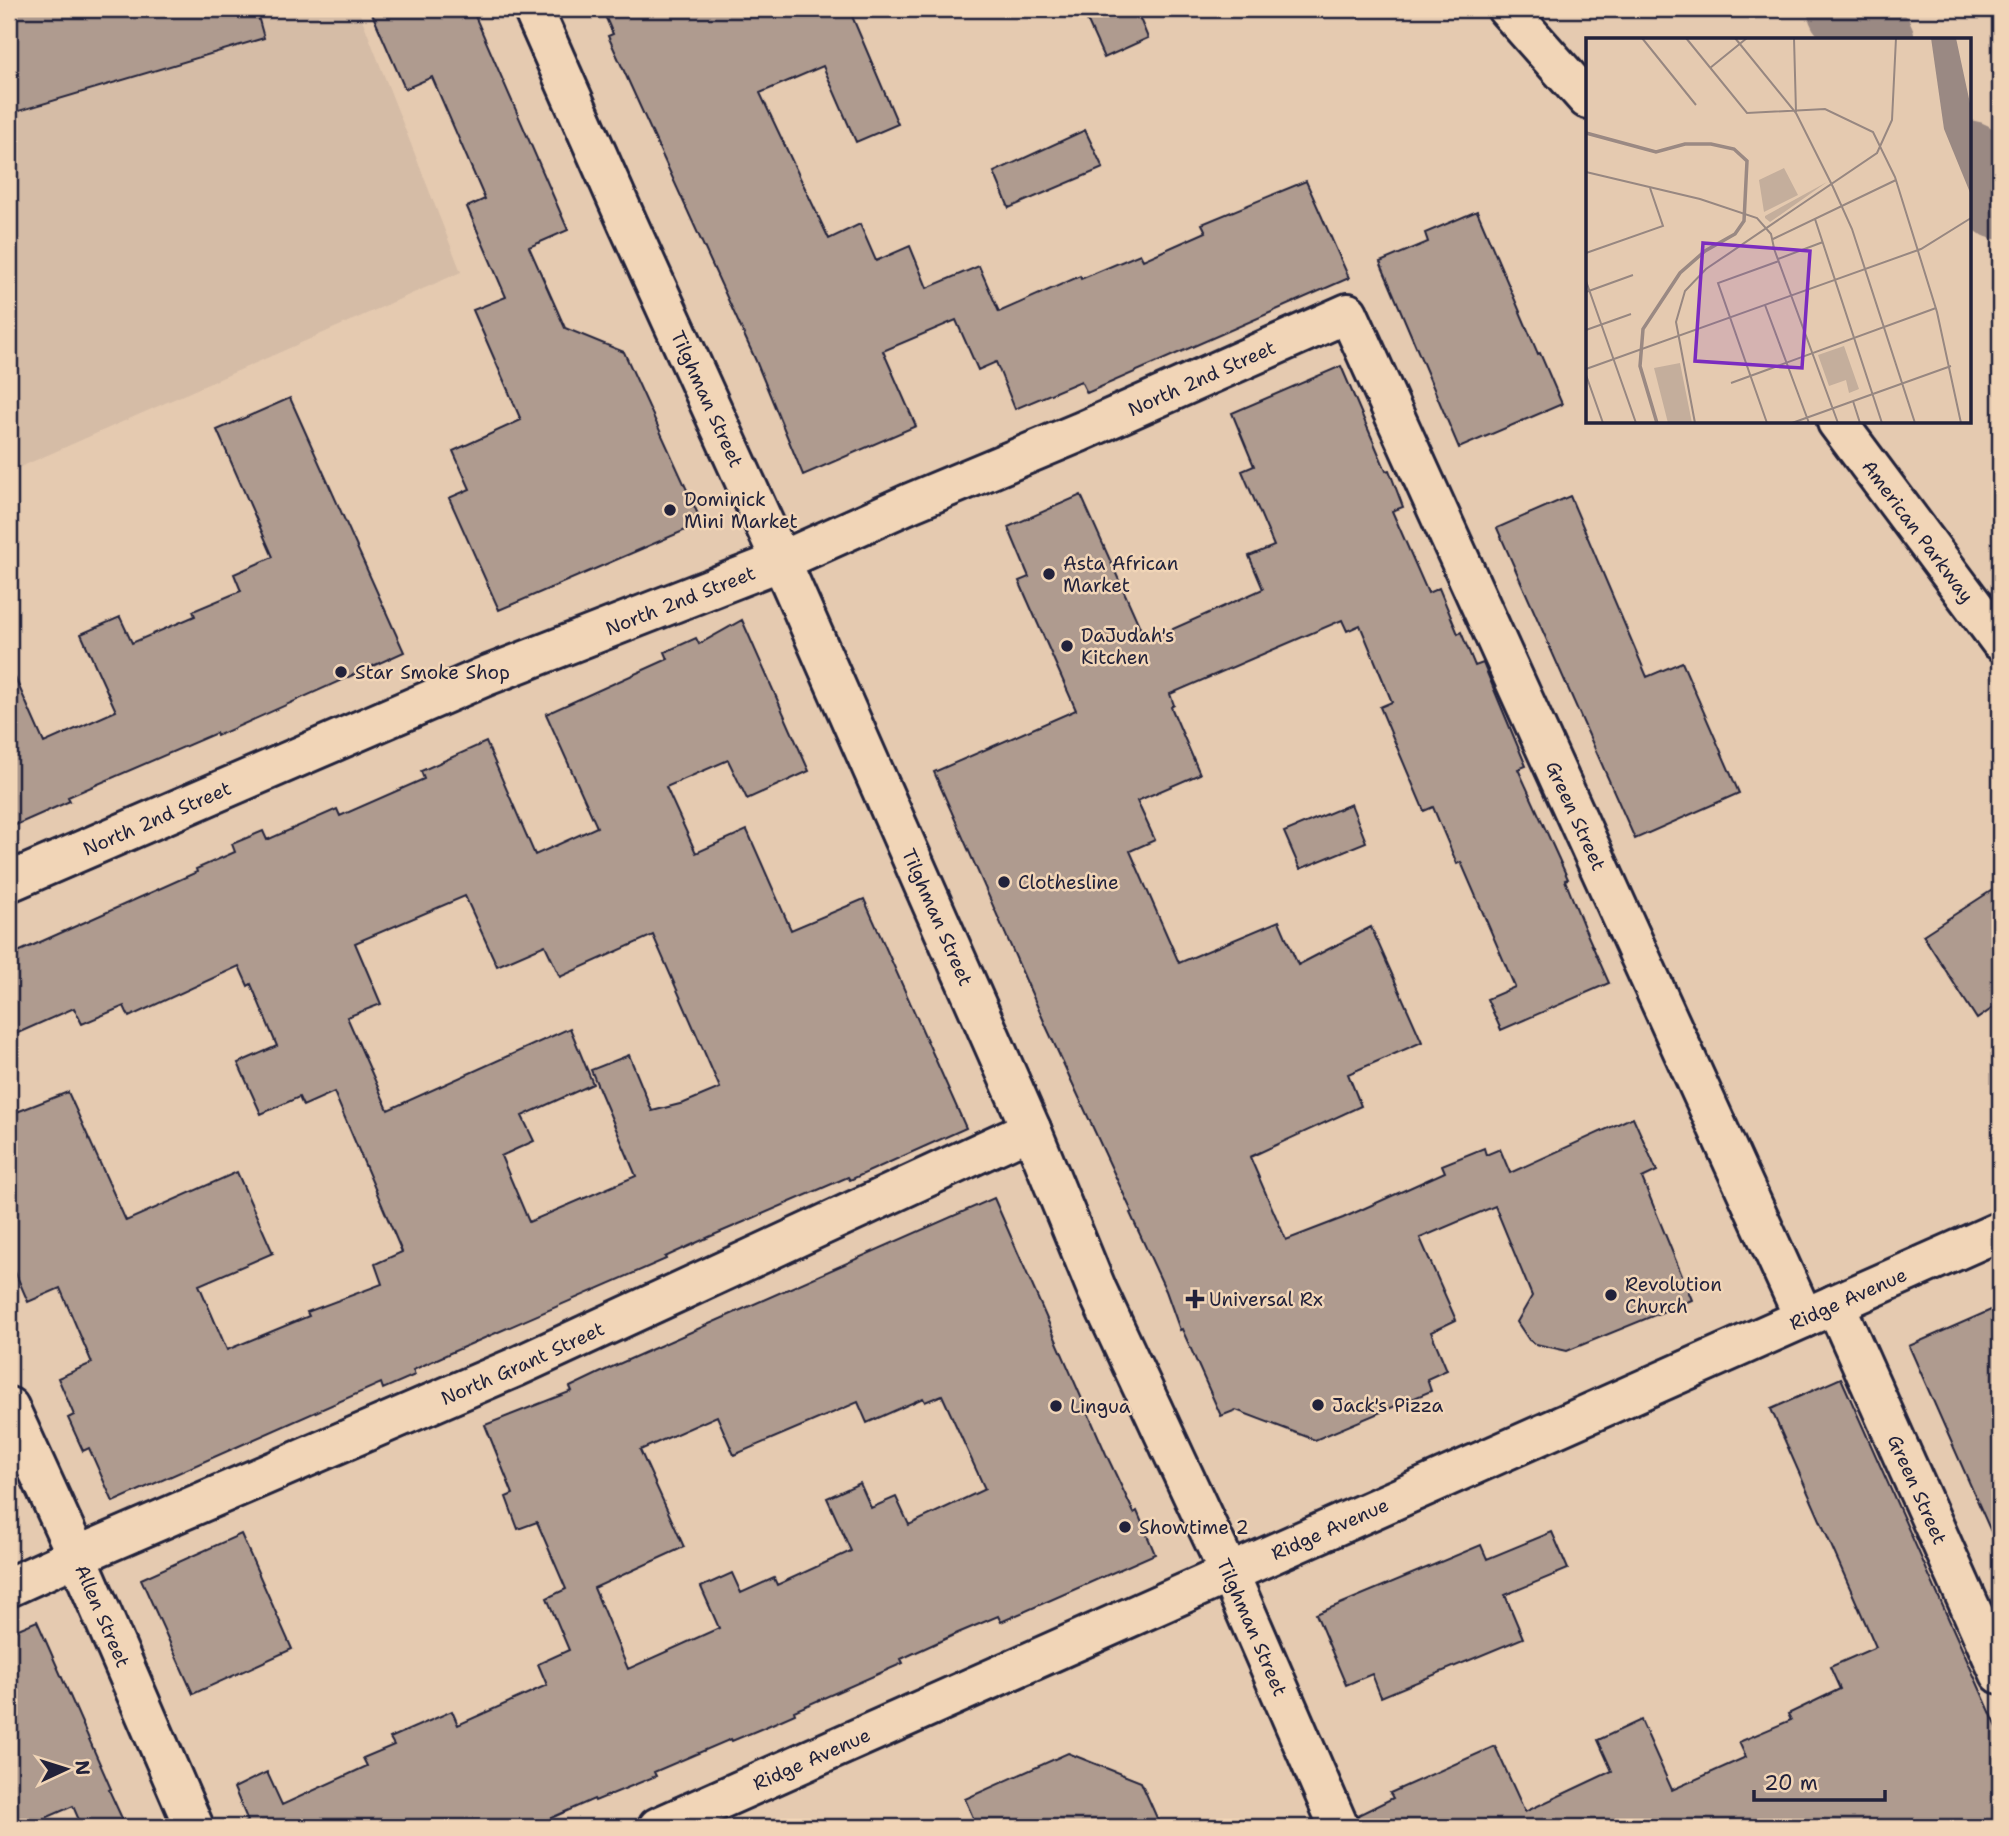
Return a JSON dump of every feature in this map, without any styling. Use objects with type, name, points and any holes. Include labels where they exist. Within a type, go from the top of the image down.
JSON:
[{"type":"street","name":"Tilghman Street","points":[[533,9],[781,561],[1031,1129],[1097,1290],[1229,1573],[1339,1827]]},
{"type":"street","points":[[1507,9],[1586,98]]},
{"type":"street","name":"North 2nd Street","points":[[9,882],[486,676],[781,561],[1348,313]]},
{"type":"street","name":"Green Street","points":[[1348,313],[1819,1311],[2000,1674]]},
{"type":"street","name":"American Parkway","points":[[1837,424],[2000,641]]},
{"type":"street","name":"North Grant Street","points":[[9,1587],[516,1367],[1031,1129]]},
{"type":"street","name":"Ridge Avenue","points":[[658,1827],[2000,1231]]},
{"type":"street","name":"Allen Street","points":[[9,1407],[77,1556],[194,1827]]},
{"type":"shaded area","points":[[9,9],[358,9],[461,272],[9,472]]},
{"type":"building","points":[[9,9],[256,9],[264,38],[9,114]]},
{"type":"building","points":[[370,9],[472,9],[568,230],[529,247],[565,328],[624,352],[702,523],[499,610],[449,498],[470,489],[453,451],[521,420],[473,310],[506,297],[467,207],[485,199],[432,77],[405,89]]},
{"type":"building","points":[[602,9],[849,9],[898,124],[856,142],[823,66],[760,93],[829,239],[860,224],[876,261],[910,246],[927,288],[979,266],[999,312],[1080,276],[1081,279],[1140,254],[1143,260],[1206,232],[1202,224],[1306,181],[1349,278],[1087,393],[1081,381],[1015,409],[996,362],[978,370],[956,320],[883,351],[916,426],[803,475],[756,361],[608,36],[613,34]]},
{"type":"building","points":[[1082,9],[1136,9],[1148,38],[1104,58]]},
{"type":"building","points":[[1085,130],[1103,168],[1009,208],[994,172]]},
{"type":"building","points":[[1477,211],[1562,404],[1459,448],[1380,262],[1428,242],[1425,233]]},
{"type":"building","points":[[1341,366],[1386,471],[1389,470],[1403,507],[1392,511],[1428,593],[1439,588],[1475,666],[1483,663],[1526,766],[1518,769],[1568,879],[1565,880],[1609,983],[1501,1030],[1487,999],[1515,987],[1461,862],[1457,864],[1433,807],[1424,811],[1380,707],[1392,702],[1360,625],[1347,631],[1342,620],[1170,694],[1174,705],[1171,707],[1200,774],[1137,801],[1155,840],[1130,851],[1179,963],[1279,921],[1298,965],[1371,927],[1422,1042],[1348,1074],[1361,1106],[1250,1157],[1286,1240],[1343,1218],[1445,1172],[1442,1165],[1484,1148],[1486,1155],[1500,1149],[1510,1173],[1633,1117],[1657,1171],[1642,1178],[1692,1300],[1567,1351],[1536,1344],[1529,1340],[1517,1322],[1532,1296],[1495,1206],[1420,1238],[1456,1320],[1431,1332],[1447,1370],[1427,1379],[1431,1391],[1315,1440],[1236,1410],[1221,1416],[1182,1329],[1180,1330],[1166,1291],[1130,1213],[1132,1212],[934,772],[1076,710],[1019,581],[1029,577],[1008,527],[1081,495],[1146,641],[1263,589],[1249,556],[1274,546],[1242,471],[1254,466],[1232,413]]},
{"type":"building","points":[[290,398],[404,652],[217,736],[216,733],[68,797],[70,801],[9,828],[9,664],[44,743],[116,711],[81,634],[120,617],[132,643],[195,616],[193,611],[241,591],[234,574],[273,557],[217,430]]},
{"type":"building","points":[[1570,496],[1647,677],[1682,662],[1739,793],[1635,839],[1497,528]]},
{"type":"building","points":[[742,620],[809,771],[747,799],[728,760],[666,787],[696,853],[747,830],[791,930],[864,899],[966,1128],[850,1180],[848,1177],[709,1237],[665,1257],[666,1259],[450,1353],[413,1370],[415,1375],[383,1389],[381,1383],[113,1502],[89,1448],[83,1451],[68,1418],[74,1415],[58,1378],[92,1363],[60,1288],[28,1302],[9,1258],[9,1115],[68,1092],[126,1221],[237,1172],[273,1253],[199,1285],[227,1350],[309,1316],[307,1312],[382,1284],[375,1264],[402,1252],[334,1092],[303,1106],[299,1097],[261,1114],[238,1063],[277,1046],[251,984],[248,986],[239,966],[129,1017],[124,1006],[82,1024],[74,1008],[9,1037],[9,956],[197,872],[196,869],[235,852],[232,844],[263,831],[267,840],[337,809],[340,816],[424,779],[421,771],[486,742],[535,855],[597,827],[546,714],[668,659],[665,652],[696,638],[699,644]],"holes":[[[465,896],[497,966],[545,945],[560,977],[653,935],[720,1088],[684,1103],[652,1111],[629,1055],[591,1070],[636,1176],[529,1222],[501,1156],[534,1141],[522,1116],[593,1084],[570,1028],[388,1110],[347,1017],[381,1004],[355,943]]]},
{"type":"building","points":[[1351,804],[1366,842],[1300,869],[1284,832]]},
{"type":"building","points":[[2000,885],[2000,1003],[1977,1019],[1923,935]]},
{"type":"building","points":[[994,1198],[1106,1454],[1134,1513],[1137,1511],[1155,1554],[1001,1622],[998,1616],[958,1633],[901,1659],[903,1663],[794,1711],[795,1714],[654,1772],[656,1776],[595,1801],[594,1799],[531,1827],[234,1827],[248,1821],[234,1788],[267,1772],[282,1805],[367,1766],[363,1758],[394,1745],[390,1738],[452,1711],[458,1725],[547,1685],[538,1664],[569,1650],[547,1598],[566,1589],[537,1522],[518,1529],[506,1497],[513,1494],[485,1425],[572,1391],[570,1387]],"holes":[[[942,1395],[985,1489],[909,1525],[896,1497],[871,1508],[860,1483],[827,1498],[851,1551],[777,1585],[774,1578],[741,1593],[732,1573],[701,1587],[719,1628],[628,1669],[594,1588],[684,1547],[640,1450],[717,1416],[734,1455],[858,1402],[867,1423],[923,1398],[925,1402]]]},
{"type":"building","points":[[2000,1306],[2000,1552],[1909,1346]]},
{"type":"building","points":[[1841,1378],[2000,1734],[2000,1827],[1360,1827],[1358,1815],[1393,1798],[1390,1793],[1495,1746],[1525,1812],[1612,1771],[1598,1740],[1641,1720],[1672,1790],[1746,1757],[1739,1742],[1791,1720],[1788,1714],[1840,1689],[1830,1667],[1876,1647],[1771,1409]]},
{"type":"building","points":[[1552,1532],[1568,1569],[1505,1595],[1523,1638],[1381,1697],[1372,1674],[1346,1685],[1316,1614],[1481,1545],[1487,1559]]},
{"type":"building","points":[[241,1534],[292,1649],[193,1694],[141,1579]]},
{"type":"building","points":[[37,1621],[126,1827],[82,1827],[73,1806],[25,1827],[9,1827],[9,1633]]},
{"type":"building","points":[[1068,1753],[1141,1782],[1161,1827],[977,1827],[965,1799]]},
{"type":"waterway","points":[[1847,9],[1873,38]]},
{"type":"waterway","points":[[1970,161],[2000,200]]},
{"type":"place","name":"Dominick Mini Market","points":[[670,510]]},
{"type":"place","name":"Asta African Market","points":[[1049,574]]},
{"type":"place","name":"DaJudah's Kitchen","points":[[1067,646]]},
{"type":"place","name":"Star Smoke Shop","points":[[341,672]]},
{"type":"place","name":"Clothesline","points":[[1004,882]]},
{"type":"place","name":"Revolution Church","points":[[1611,1295]]},
{"type":"place","name":"Universal Rx","points":[[1195,1299]]},
{"type":"place","name":"Jack's Pizza","points":[[1318,1405]]},
{"type":"place","name":"Lingua","points":[[1056,1406]]},
{"type":"place","name":"Showtime 2","points":[[1125,1527]]}]
